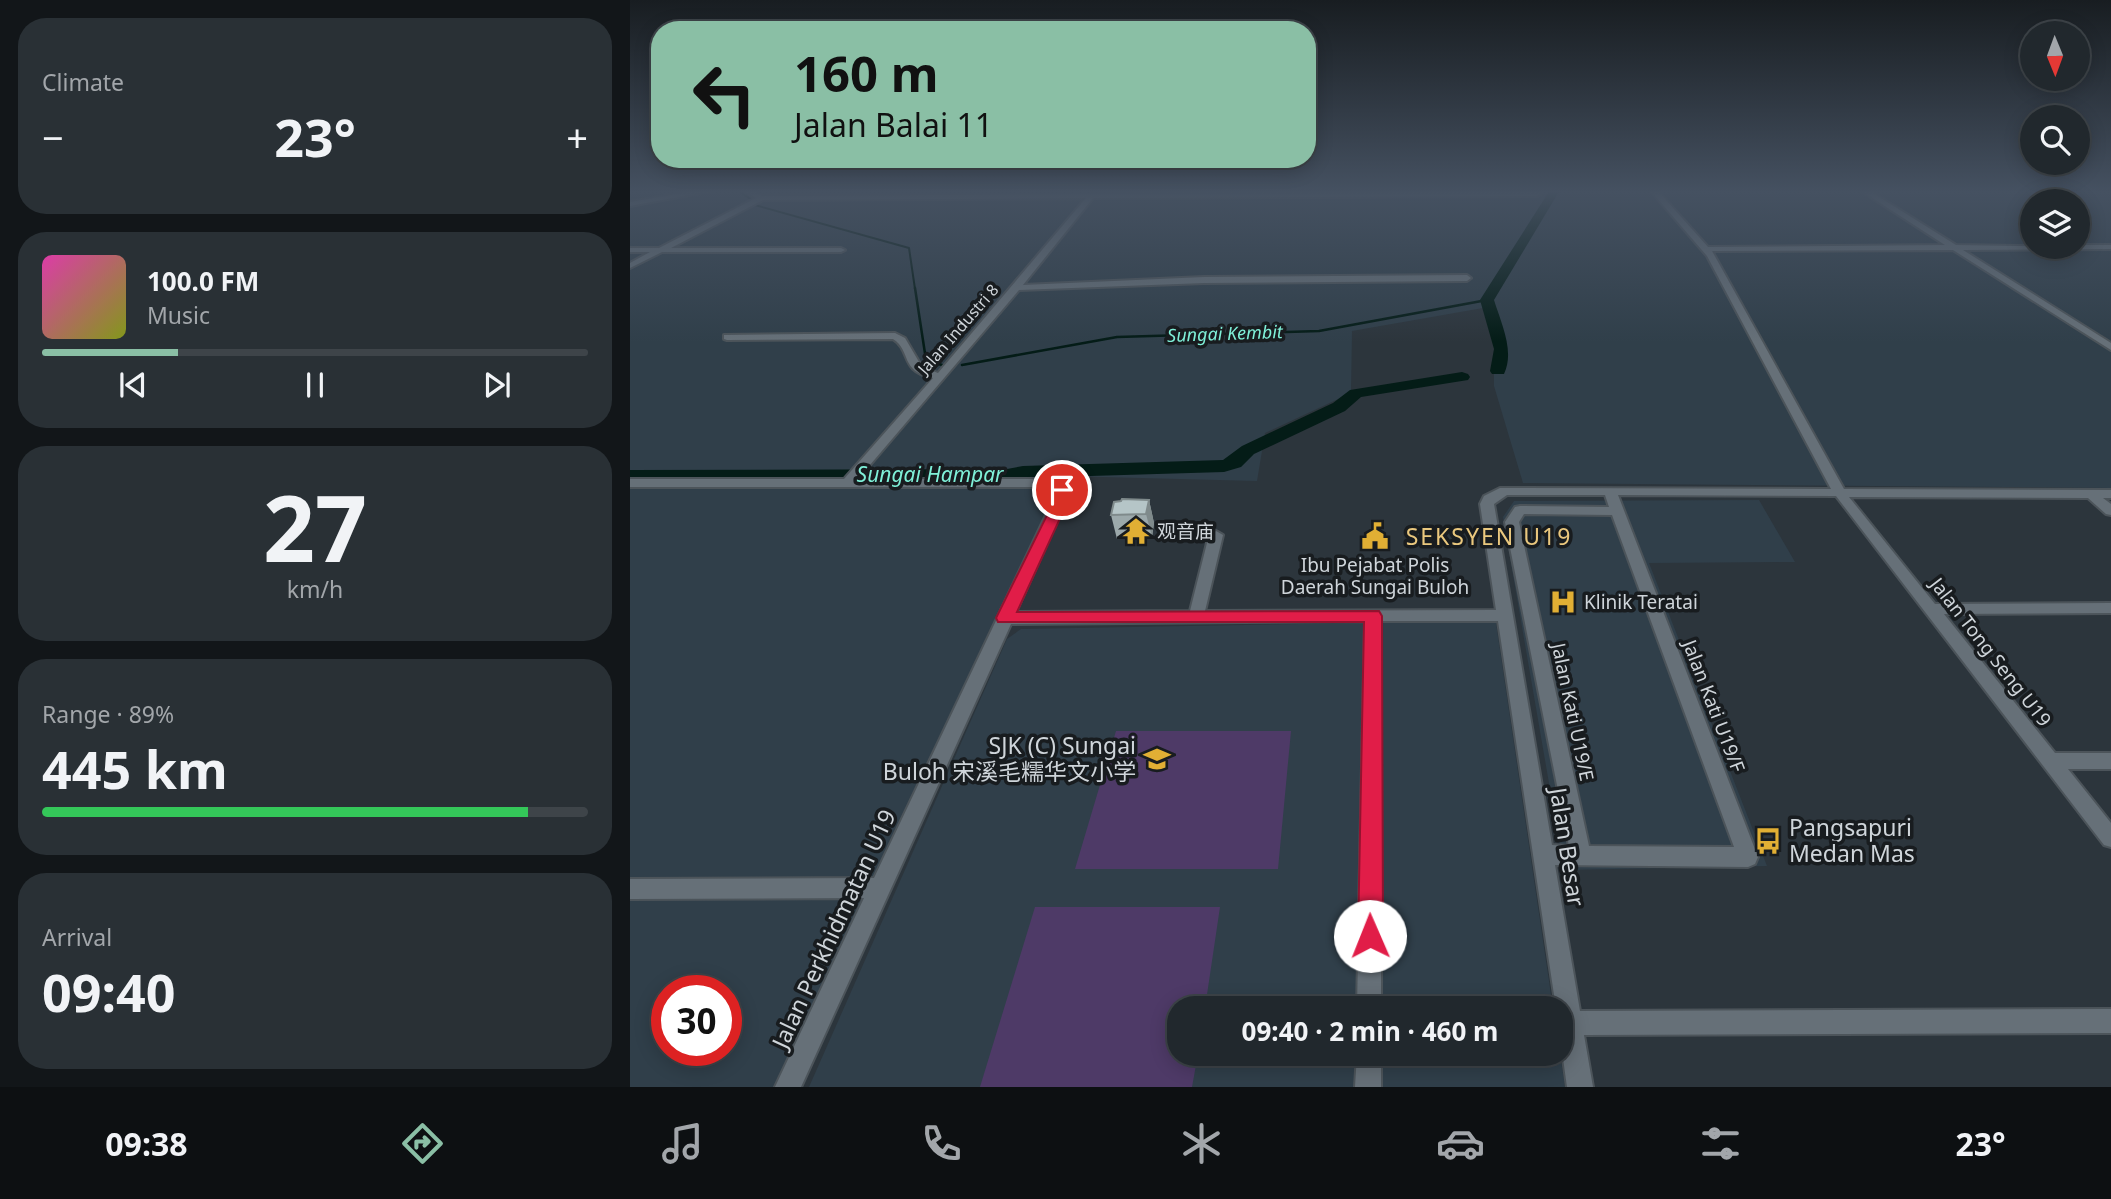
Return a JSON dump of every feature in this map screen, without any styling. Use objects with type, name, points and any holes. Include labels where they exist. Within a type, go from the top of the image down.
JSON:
[{"type":"street","points":[[630,265],[677,241]]},
{"type":"street","name":"Jalan Industri 8","points":[[851,479],[1054,241]]},
{"type":"street","name":"Jalan Tong Seng U19","points":[[1699,241],[1706,249],[1839,492],[2111,838]]},
{"type":"street","points":[[1943,241],[2111,347]]},
{"type":"street","points":[[1706,249],[2111,247]]},
{"type":"street","points":[[630,250],[841,250]]},
{"type":"street","points":[[1016,288],[1192,280],[1467,278]]},
{"type":"street","points":[[726,337],[895,336],[902,340],[915,368],[925,374],[940,376]]},
{"type":"street","points":[[630,483],[851,479]]},
{"type":"street","name":"Jalan Perkhidmatan U19","points":[[788,1087],[1063,494],[1059,488],[1040,483],[851,479]]},
{"type":"street","name":"Jalan Besar","points":[[1566,996],[1487,504],[1494,495],[1515,491],[1610,491]]},
{"type":"street","points":[[1610,491],[2111,494]]},
{"type":"street","name":"Jalan Kati U19/F","points":[[1581,855],[1748,857],[1610,491]]},
{"type":"street","points":[[2091,494],[2111,511]]},
{"type":"street","name":"Jalan Kati U19/E","points":[[1581,855],[1513,522],[1520,510],[1618,511]]},
{"type":"street","points":[[1196,617],[1216,535]]},
{"type":"street","points":[[1931,609],[2111,608]]},
{"type":"street","points":[[1005,618],[1505,615]]},
{"type":"street","points":[[1369,996],[1373,616]]},
{"type":"street","points":[[2050,761],[2111,761]]},
{"type":"street","points":[[1543,855],[1581,855]]},
{"type":"street","points":[[630,889],[881,888]]},
{"type":"street","points":[[1573,1023],[2111,1021]]},
{"type":"street","name":"Jalan Besar","points":[[1573,1042],[1580,1087]]},
{"type":"street","points":[[1368,1087],[1369,1066]]},
{"type":"shaded area","points":[[630,241],[2020,241],[2020,259],[2090,259],[2090,241],[2111,241],[2111,488],[1523,483],[1494,386],[1494,347],[1483,308],[1352,331],[1351,393],[1265,433],[1257,481],[1063,476],[774,1087],[630,1087]]},
{"type":"shaded area","points":[[1759,500],[1795,562],[1649,563],[1767,866],[1564,870],[1503,517],[1514,501]]},
{"type":"shaded area","points":[[1496,623],[1551,996],[1167,996],[1167,1066],[1562,1066],[1565,1087],[809,1087],[1007,639],[1021,629]]},
{"type":"shaded area","points":[[1116,731],[1291,731],[1278,869],[1075,869]]},
{"type":"shaded area","points":[[1035,907],[1220,907],[1207,996],[1167,996],[1167,1066],[1196,1066],[1192,1087],[980,1087]]},
{"type":"building","points":[[1122,499],[1149,500],[1146,514],[1111,515],[1114,502]]},
{"type":"waterway","name":"Sungai Kembit","points":[[883,241],[909,248],[915,289]]},
{"type":"waterway","name":"Sungai Hampar","points":[[1498,371],[1501,349],[1487,300],[1524,241]]},
{"type":"waterway","name":"Sungai Kembit","points":[[915,288],[926,360],[942,365]]},
{"type":"waterway","name":"Sungai Kembit","points":[[962,365],[1117,337],[1319,331],[1487,300]]},
{"type":"waterway","name":"Sungai Hampar","points":[[630,476],[1007,475],[1023,472],[1224,466],[1234,463],[1248,450],[1339,407],[1356,393],[1462,377]]},
{"type":"place","name":"观音庙","points":[[1136,531]]},
{"type":"place","name":"Ibu Pejabat Polis Daerah Sungai Buloh","points":[[1375,536]]},
{"type":"place","name":"Klinik Teratai","points":[[1563,602]]},
{"type":"place","name":"SJK (C) Sungai Buloh 宋溪毛糯华文小学","points":[[1157,759]]},
{"type":"place","name":"Pangsapuri Medan Mas","points":[[1768,841]]},
{"type":"district","name":"SEKSYEN U19","points":[[1489,537]]},
{"type":"route","points":[[1062,490],[1063,497],[1005,618],[1373,616],[1370,936]]}]
